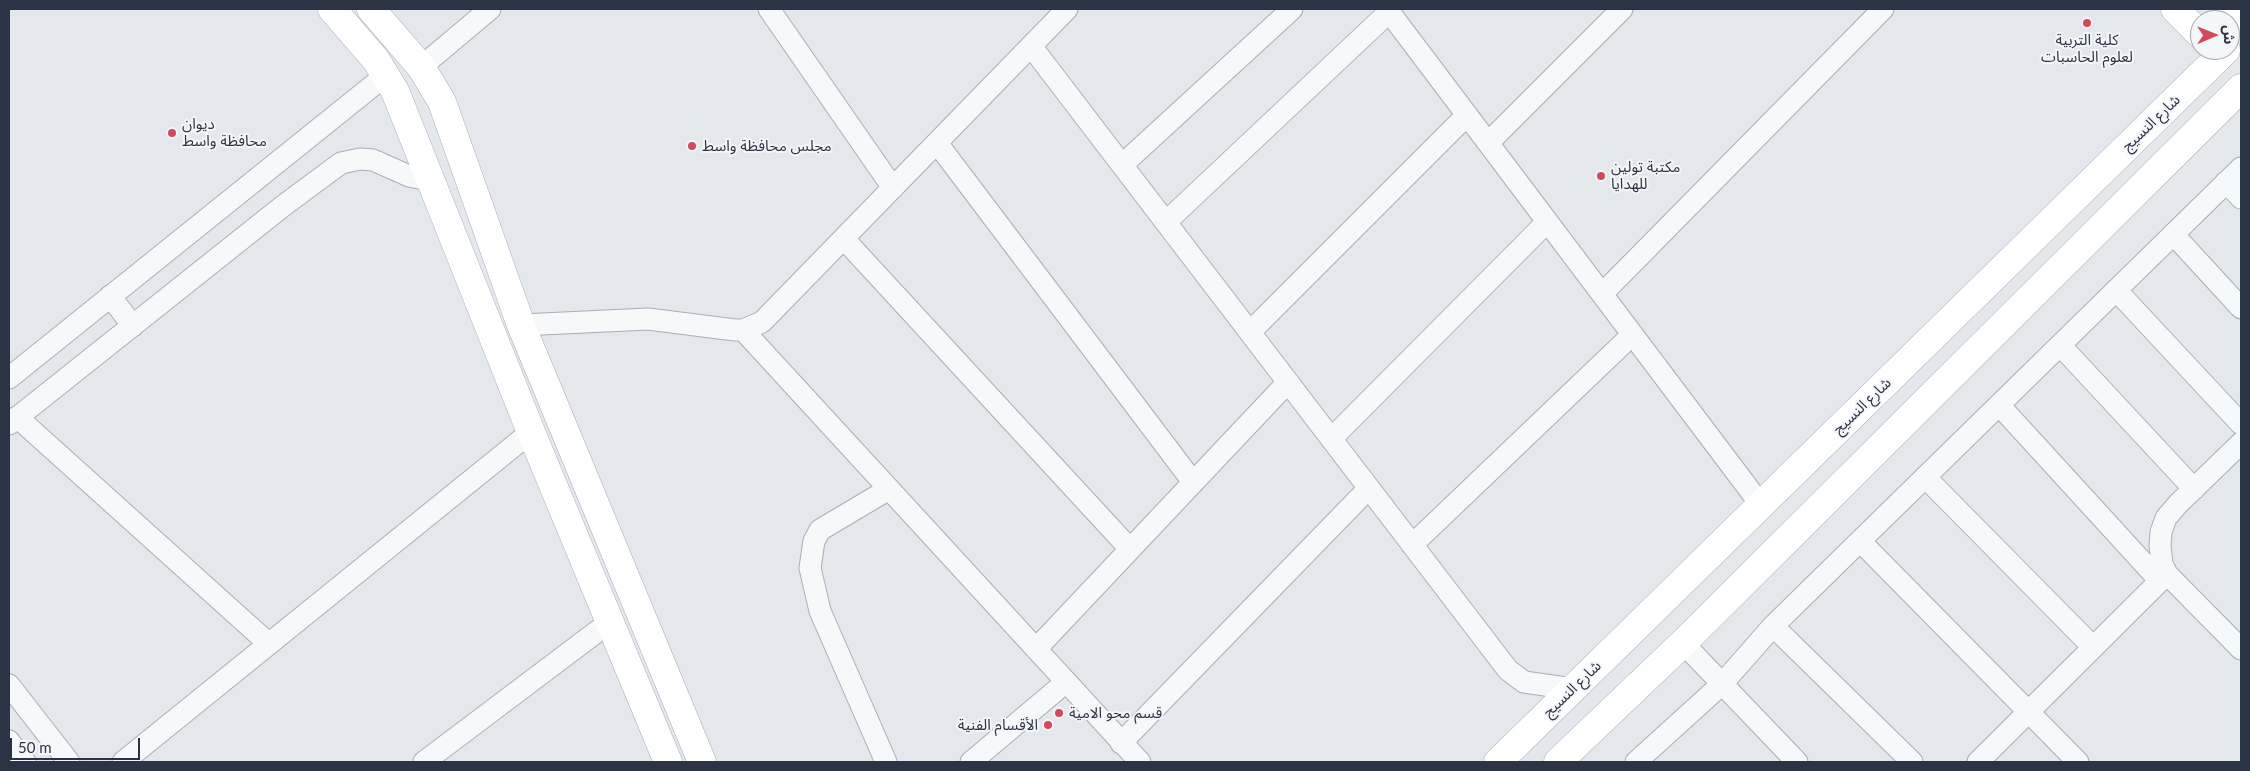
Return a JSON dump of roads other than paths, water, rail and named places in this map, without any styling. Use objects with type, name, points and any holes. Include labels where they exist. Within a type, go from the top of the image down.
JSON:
[{"type":"main road","points":[[332,9],[386,75],[416,142],[531,432],[668,762]]},
{"type":"main road","points":[[372,9],[421,67],[442,102],[456,136],[521,325],[702,762]]},
{"type":"main road","points":[[2175,9],[2190,24]]},
{"type":"main road","points":[[2231,9],[2241,19]]},
{"type":"main road","name":"شارع النسيج","points":[[1498,762],[2213,60]]},
{"type":"main road","points":[[1558,762],[1683,643],[2241,88]]},
{"type":"main road","points":[[416,142],[456,136]]},
{"type":"main road","points":[[645,705],[672,691]]},
{"type":"street","points":[[421,67],[490,9]]},
{"type":"street","points":[[521,325],[648,319],[743,330],[770,316],[1067,9]]},
{"type":"street","points":[[1122,165],[1292,9]]},
{"type":"street","points":[[1488,143],[1622,9]]},
{"type":"street","points":[[1602,294],[1882,9]]},
{"type":"street","points":[[1166,222],[1388,10],[1761,505]]},
{"type":"street","points":[[777,12],[893,188]]},
{"type":"street","points":[[1031,46],[1508,670],[1524,682],[1573,689]]},
{"type":"street","points":[[9,378],[386,75]]},
{"type":"street","points":[[1250,332],[1466,114]]},
{"type":"street","points":[[937,143],[1193,482]]},
{"type":"street","points":[[268,643],[13,420],[283,206],[341,163],[360,159],[379,162],[409,176],[420,178],[429,174]]},
{"type":"street","points":[[1636,762],[1722,684],[1773,626],[2234,175],[2241,198]]},
{"type":"street","points":[[1331,439],[1547,222]]},
{"type":"street","points":[[2174,234],[2241,308]]},
{"type":"street","points":[[844,239],[1130,549]]},
{"type":"street","points":[[2116,290],[2241,424]]},
{"type":"street","points":[[110,296],[133,326]]},
{"type":"street","points":[[743,330],[1140,762]]},
{"type":"street","points":[[1412,545],[1632,335]]},
{"type":"street","points":[[2060,345],[2194,489]]},
{"type":"street","points":[[1036,649],[1288,382]]},
{"type":"street","points":[[1999,405],[2164,577],[2241,649]]},
{"type":"street","points":[[123,762],[531,432]]},
{"type":"street","points":[[2164,577],[2161,532],[2166,518],[2241,444]]},
{"type":"street","points":[[1925,477],[2093,648]]},
{"type":"street","points":[[1122,743],[1369,488]]},
{"type":"street","points":[[886,762],[820,611],[810,568],[814,541],[820,530],[888,489]]},
{"type":"street","points":[[1860,542],[2078,762]]},
{"type":"street","points":[[1978,762],[2164,577]]},
{"type":"street","points":[[424,762],[611,621]]},
{"type":"street","points":[[1773,626],[1912,762]]},
{"type":"street","points":[[1683,643],[1796,762]]},
{"type":"street","points":[[971,762],[1066,682]]},
{"type":"street","points":[[9,685],[70,762]]},
{"type":"street","points":[[9,741],[25,762]]},
{"type":"place","name":"كلية التربية لعلوم الحاسبات","points":[[2087,23]]},
{"type":"place","name":"ديوان محافظة واسط","points":[[172,133]]},
{"type":"place","name":"مجلس محافظة واسط","points":[[692,146]]},
{"type":"place","name":"مكتبة تولين للهدايا","points":[[1601,176]]},
{"type":"place","name":"قسم محو الامية","points":[[1059,713]]},
{"type":"place","name":"الأقسام الفنية","points":[[1048,725]]}]
